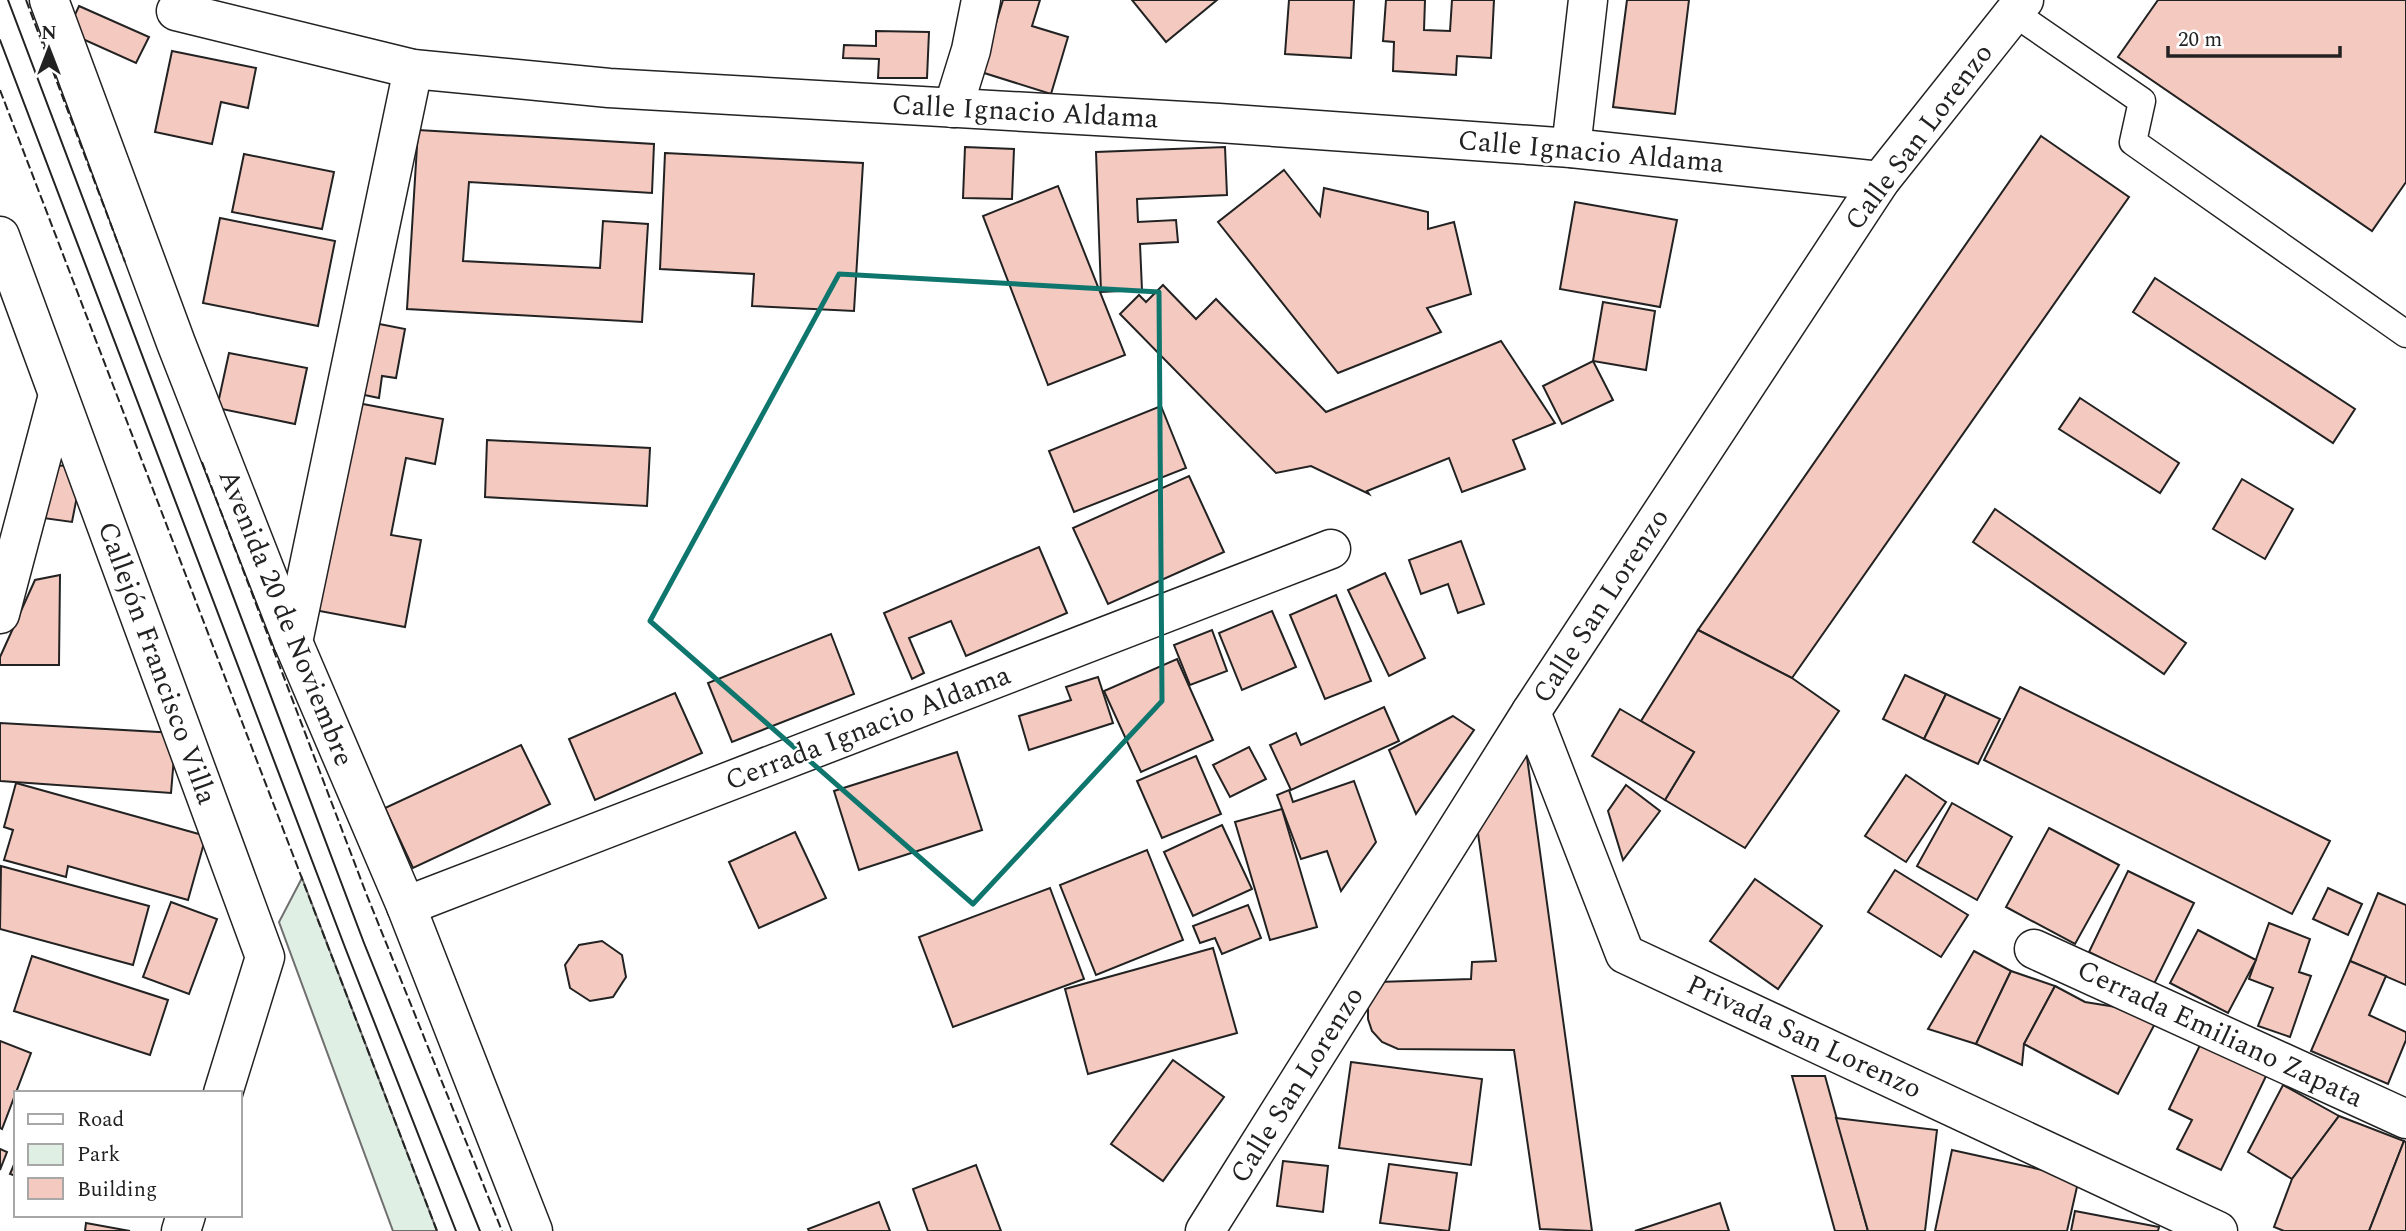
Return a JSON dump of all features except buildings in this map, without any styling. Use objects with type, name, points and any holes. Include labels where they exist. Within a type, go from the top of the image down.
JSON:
[{"type":"street","name":"Avenida 20 de Noviembre","points":[[49,0],[176,343],[293,642],[406,906],[533,1231]]},
{"type":"street","points":[[1571,148],[1588,0]]},
{"type":"street","points":[[953,108],[971,50],[971,2]]},
{"type":"street","name":"Calle San Lorenzo","points":[[1205,1231],[1531,712],[1880,181],[2019,7]]},
{"type":"street","name":"Calle Ignacio Aldama","points":[[176,11],[413,69],[608,88],[1219,123],[1571,148],[1880,181]]},
{"type":"street","points":[[293,642],[413,69]]},
{"type":"street","name":"Callejón Francisco Villa","points":[[0,236],[265,957],[224,1091]]},
{"type":"street","points":[[0,614],[58,395]]},
{"type":"street","name":"Cerrada Ignacio Aldama","points":[[406,906],[1331,549]]},
{"type":"street","name":"Privada San Lorenzo","points":[[1531,712],[1625,954],[2218,1231]]},
{"type":"street","name":"Cerrada Emiliano Zapata","points":[[2034,949],[2406,1119]]},
{"type":"lane","points":[[2019,7],[2143,101],[2133,142],[2406,334]]},
{"type":"highlighted area","points":[[839,274],[1159,292],[1162,701],[973,904],[650,621]]},
{"type":"green space","points":[[302,878],[437,1231],[393,1231],[279,922]]},
{"type":"tram line","points":[[8,0],[364,943],[480,1231]]},
{"type":"tram line","points":[[0,40],[346,950],[456,1231]]},
{"type":"fence","points":[[26,0],[125,262]]},
{"type":"fence","points":[[0,90],[437,1231]]},
{"type":"fence","points":[[202,462],[366,893],[502,1231]]}]
